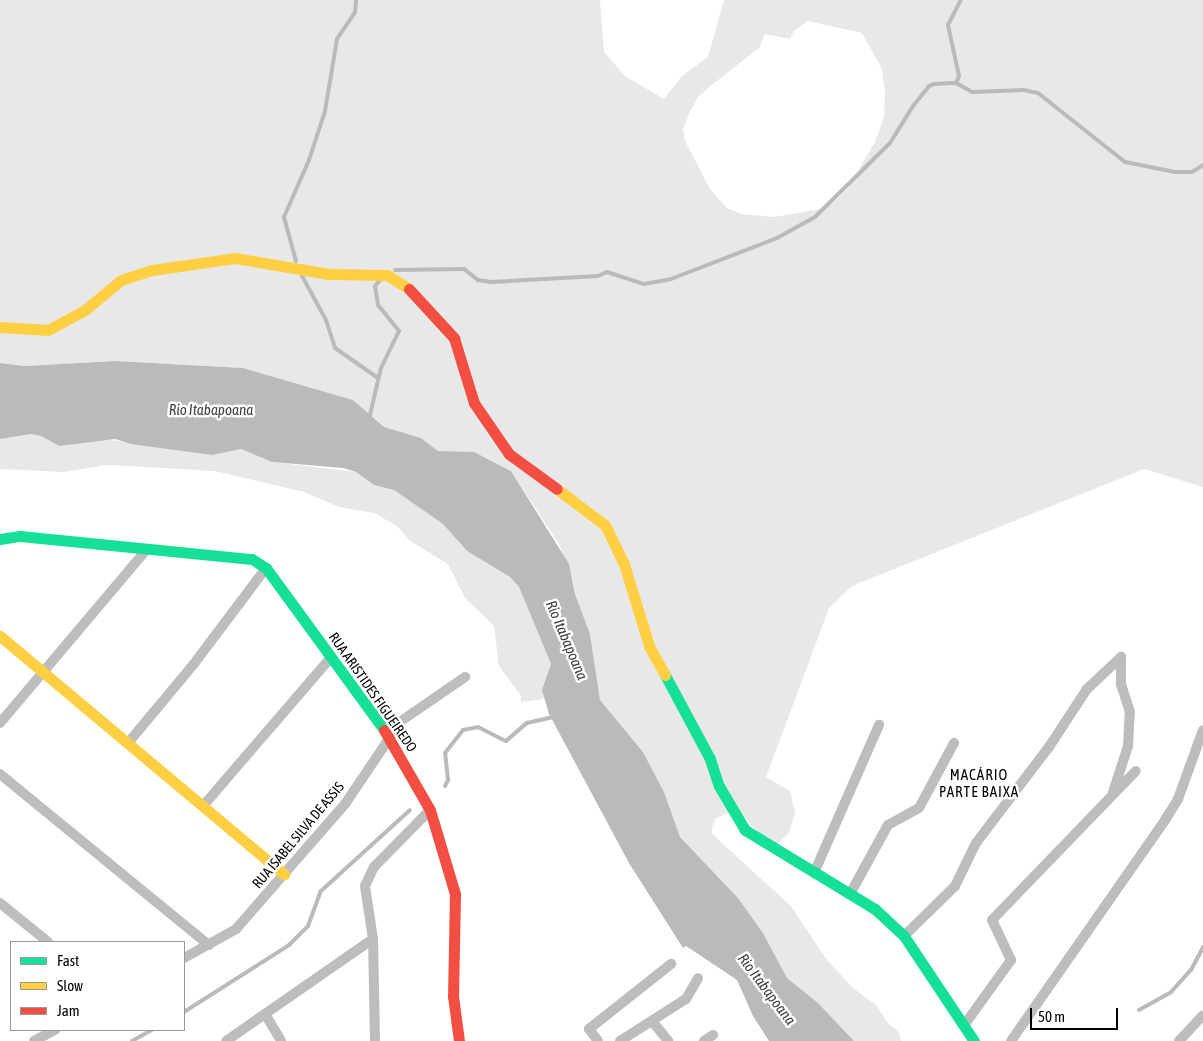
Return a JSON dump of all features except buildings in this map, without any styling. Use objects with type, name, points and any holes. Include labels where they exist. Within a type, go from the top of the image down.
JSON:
[{"type":"street","points":[[0,327],[48,330],[85,310],[121,280],[152,270],[235,258],[328,274],[387,275],[414,292],[454,338],[474,403],[509,454],[605,525],[624,564],[649,646],[710,759],[719,786],[745,830],[875,909],[904,936],[965,1024],[974,1041]]},
{"type":"street","points":[[0,539],[20,536],[252,559],[266,568],[193,665],[128,743]]},
{"type":"street","points":[[0,723],[147,549]]},
{"type":"street","name":"RUA ARISTIDES FIGUEIREDO","points":[[266,568],[389,736],[430,810],[455,894],[453,996],[459,1041]]},
{"type":"street","points":[[0,636],[284,874]]},
{"type":"street","points":[[203,806],[331,657]]},
{"type":"street","points":[[904,936],[955,886],[976,844],[1072,713],[1087,689],[1121,657],[1121,684],[1130,712],[1128,746],[1113,793]]},
{"type":"street","name":"RUA ISABEL SILVA DE ASSIS","points":[[185,957],[236,929],[345,804],[389,736],[401,722],[465,677]]},
{"type":"street","points":[[814,873],[879,725]]},
{"type":"street","points":[[1011,1041],[1178,799],[1203,730]]},
{"type":"street","points":[[850,894],[888,825],[919,808],[954,743]]},
{"type":"street","points":[[965,1024],[1011,960],[992,920],[1136,771]]},
{"type":"street","points":[[0,774],[208,945]]},
{"type":"street","points":[[375,1041],[373,939],[365,886],[374,867],[430,810]]},
{"type":"street","points":[[0,903],[47,941]]},
{"type":"street","points":[[226,1041],[373,939]]},
{"type":"street","points":[[598,1041],[589,1029],[671,964]]},
{"type":"street","points":[[620,1041],[686,999],[698,978]]},
{"type":"street","points":[[265,1014],[281,1041]]},
{"type":"street","points":[[1179,1041],[1203,1015]]},
{"type":"street","points":[[652,1021],[668,1041]]},
{"type":"street","points":[[34,1041],[53,1031]]},
{"type":"street","points":[[704,1041],[714,1035]]},
{"type":"shaded area","points":[[0,0],[600,0],[604,52],[625,76],[664,99],[682,76],[708,57],[724,0],[1203,0],[1203,487],[1144,469],[852,586],[829,608],[766,777],[790,791],[795,813],[789,833],[772,849],[743,815],[734,811],[716,818],[712,828],[712,834],[791,906],[827,960],[853,988],[876,1005],[887,1022],[899,1032],[901,1041],[854,1041],[818,1003],[787,978],[763,933],[738,898],[680,837],[664,792],[643,752],[600,700],[590,634],[575,594],[573,580],[559,544],[511,471],[485,457],[438,451],[421,438],[384,427],[353,400],[243,368],[115,361],[25,366],[0,363]],"holes":[[[808,21],[862,33],[882,69],[885,92],[884,117],[875,142],[847,190],[833,203],[820,209],[774,217],[742,214],[727,208],[710,189],[685,141],[683,129],[698,97],[759,48],[765,34],[790,39],[794,31]]]},
{"type":"shaded area","points":[[31,434],[41,436],[59,446],[104,439],[212,455],[241,449],[272,462],[356,472],[374,485],[394,490],[443,524],[467,551],[510,577],[519,587],[551,664],[543,699],[521,702],[521,696],[499,666],[494,626],[465,598],[448,564],[410,541],[397,526],[374,513],[339,507],[304,492],[214,471],[108,465],[63,472],[0,469],[0,439]]},
{"type":"water","name":"Rio Itabapoana","points":[[115,361],[243,368],[353,400],[384,427],[421,438],[438,451],[474,452],[511,471],[569,564],[575,594],[590,634],[600,700],[643,752],[664,792],[680,837],[738,898],[763,933],[787,978],[818,1003],[854,1041],[769,1041],[753,1016],[737,980],[686,946],[683,948],[629,863],[549,714],[542,690],[551,664],[519,587],[510,577],[467,551],[443,524],[394,490],[374,485],[356,472],[343,468],[272,462],[241,449],[212,455],[131,444],[115,439],[59,446],[41,436],[31,434],[0,439],[0,363],[25,366]]},
{"type":"waterway","points":[[296,261],[284,217],[309,160],[325,111],[337,39],[355,12],[356,0]]},
{"type":"waterway","points":[[956,83],[959,76],[948,25],[961,0]]},
{"type":"waterway","points":[[395,270],[464,269],[478,280],[491,282],[598,276],[607,272],[644,284],[671,279],[777,238],[815,217],[890,143],[913,106],[929,86],[934,84],[956,83],[972,92],[1023,90],[1038,93],[1125,162],[1175,172],[1192,172],[1203,165]]},
{"type":"waterway","points":[[301,274],[326,320],[335,348],[378,378]]},
{"type":"waterway","points":[[369,419],[381,368],[399,331],[378,305],[375,286],[381,279]]},
{"type":"waterway","points":[[445,786],[448,780],[445,753],[463,730],[478,727],[506,741],[527,723],[554,717]]},
{"type":"waterway","points":[[185,1011],[289,945],[308,926],[321,891],[410,810]]},
{"type":"waterway","points":[[1139,1010],[1171,992],[1191,970],[1203,947]]},
{"type":"waterway","points":[[132,1041],[150,1031]]},
{"type":"traffic: fast","points":[[0,539],[20,536],[252,559],[266,568],[384,730]]},
{"type":"traffic: fast","points":[[665,675],[710,759],[719,786],[745,830],[875,909],[904,936],[974,1041]]},
{"type":"traffic: slow","points":[[0,327],[48,330],[85,310],[121,280],[152,270],[235,258],[329,274],[387,275],[409,289]]},
{"type":"traffic: slow","points":[[557,489],[605,525],[624,564],[649,646],[665,675]]},
{"type":"traffic: slow","points":[[0,636],[284,874]]},
{"type":"traffic: jam","points":[[409,289],[454,338],[474,403],[509,454],[557,489]]},
{"type":"traffic: jam","points":[[384,730],[430,810],[455,894],[453,996],[459,1041]]},
{"type":"district","name":"MACÁRIO PARTE BAIXA","points":[[979,782]]}]
